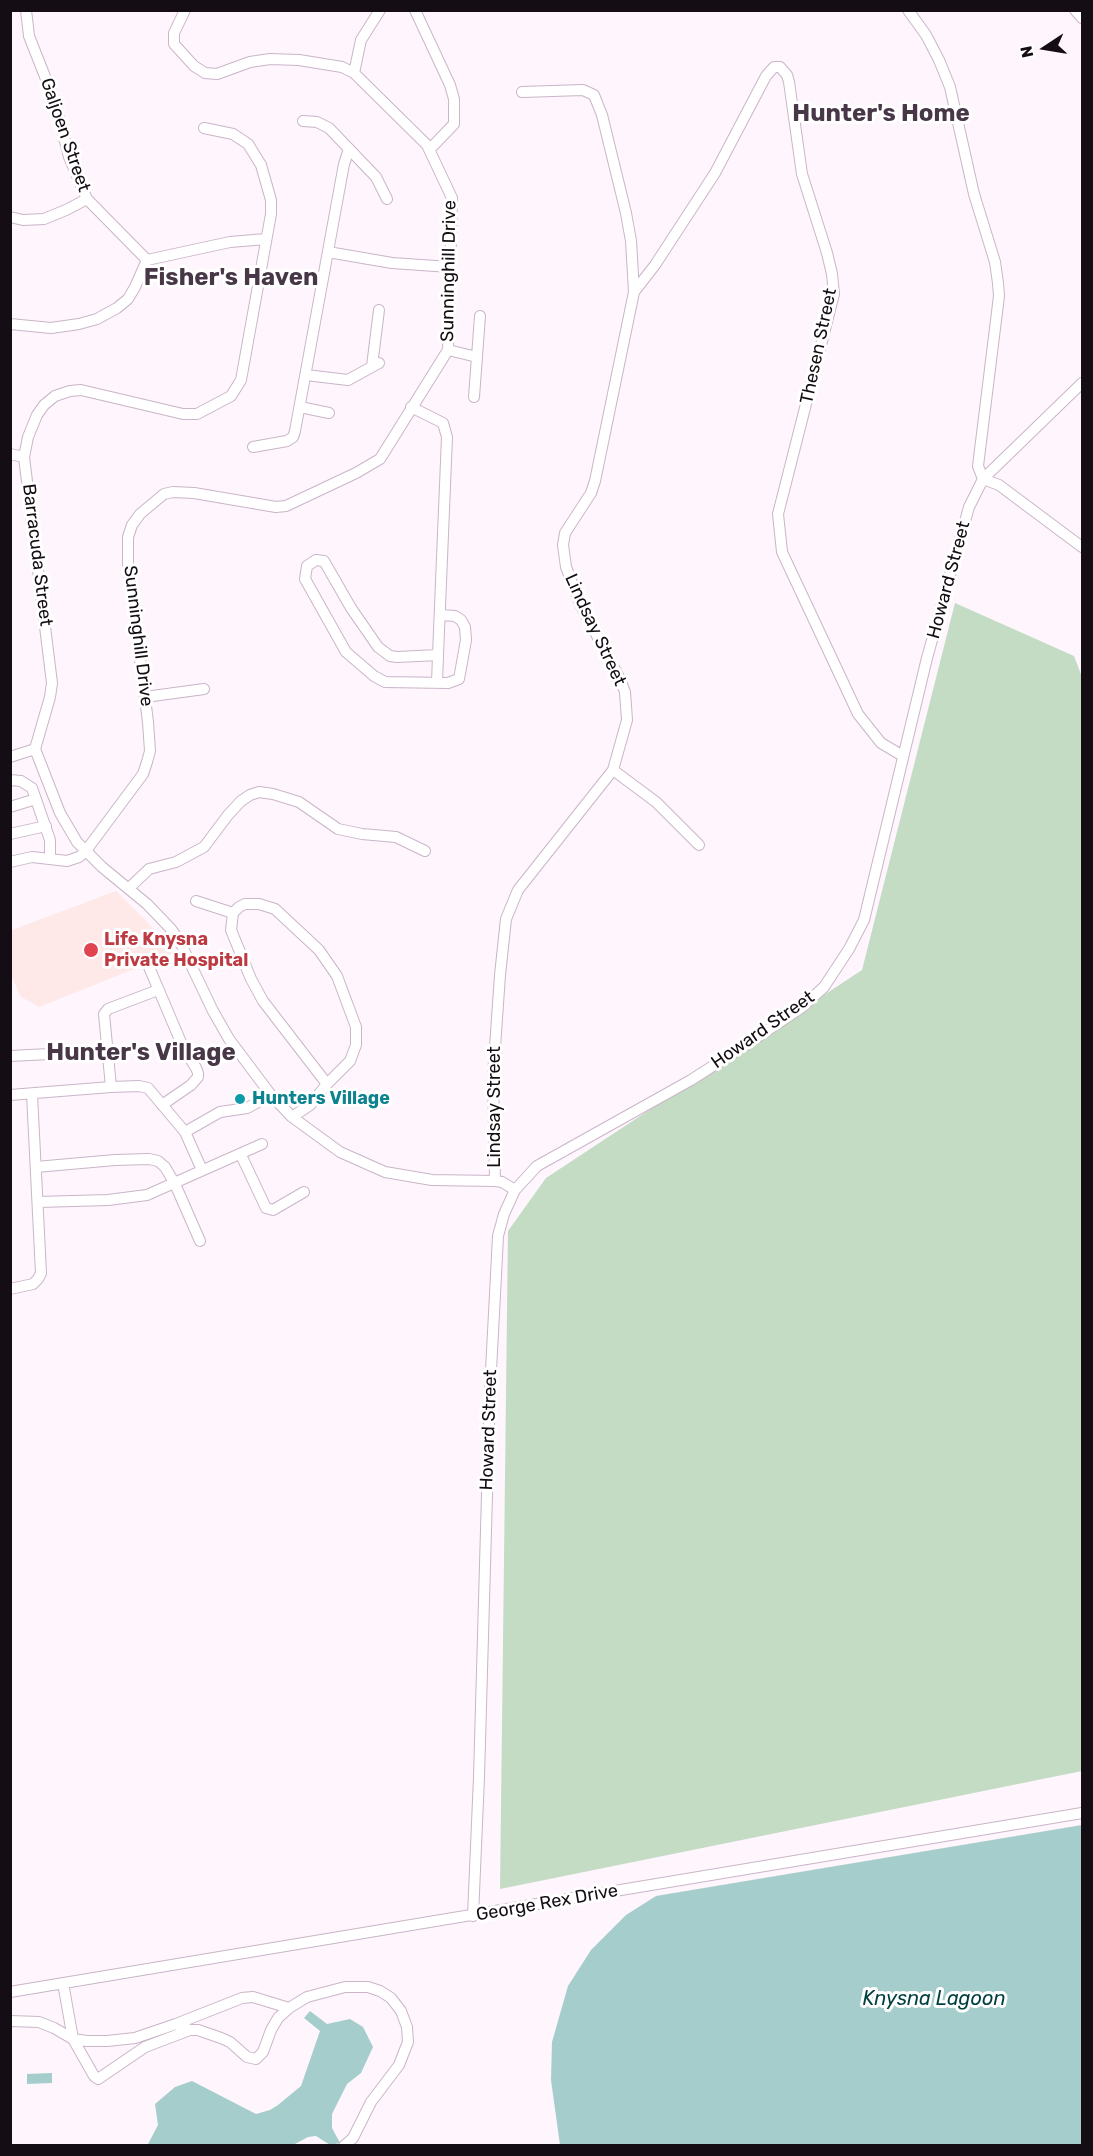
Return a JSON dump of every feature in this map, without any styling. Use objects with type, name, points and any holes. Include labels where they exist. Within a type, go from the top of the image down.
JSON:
[{"type":"street","name":"Galjoen Street","points":[[26,10],[29,36],[55,102],[69,158],[87,199],[147,260]]},
{"type":"street","name":"Sunninghill Drive","points":[[85,852],[143,774],[147,762],[150,740],[128,563],[128,537],[132,525],[140,514],[164,494],[194,493],[276,507],[286,506],[356,473],[380,459],[448,350],[452,198],[430,149],[354,73],[342,67],[299,60],[270,59],[250,62],[217,74],[205,73],[194,66],[174,44],[174,33],[185,10]]},
{"type":"street","points":[[354,73],[360,40],[380,10]]},
{"type":"street","points":[[415,10],[450,85],[454,99],[454,124],[430,149]]},
{"type":"street","name":"Howard Street","points":[[473,1916],[490,1389],[497,1256],[501,1225],[515,1190],[532,1170],[547,1159],[691,1080],[791,1015],[824,987],[849,949],[864,920],[903,756],[959,540],[969,507],[982,478],[978,466],[999,296],[998,283],[994,261],[974,195],[950,87],[926,35],[908,10]]},
{"type":"street","points":[[1075,10],[1083,18]]},
{"type":"street","name":"Thesen Street","points":[[634,292],[655,265],[715,173],[766,76],[774,68],[780,67],[787,75],[791,89],[802,174],[827,253],[834,294],[778,514],[782,552],[858,714],[881,742],[903,756]]},
{"type":"street","name":"Lindsay Street","points":[[495,1181],[493,1076],[506,919],[518,890],[613,770],[627,720],[625,692],[581,606],[566,567],[563,545],[565,533],[591,493],[595,481],[634,292],[631,241],[597,100],[589,91],[583,90],[522,92]]},
{"type":"street","points":[[303,121],[323,124],[376,177],[387,199]]},
{"type":"street","name":"Barracuda Street","points":[[35,749],[52,683],[24,456],[28,437],[37,415],[55,396],[70,391],[90,391],[190,415],[207,410],[231,396],[241,380],[271,200],[256,154],[248,144],[233,134],[204,128]]},
{"type":"street","points":[[253,447],[279,443],[292,437],[300,407],[344,164],[349,149]]},
{"type":"street","points":[[10,217],[44,219],[87,199]]},
{"type":"street","points":[[10,324],[51,328],[98,319],[128,299],[147,260],[230,242],[266,239]]},
{"type":"street","points":[[328,252],[392,263],[450,267]]},
{"type":"street","points":[[306,375],[348,380],[376,365],[379,310]]},
{"type":"street","points":[[474,397],[480,316]]},
{"type":"street","points":[[448,350],[477,357]]},
{"type":"street","points":[[1083,383],[982,478],[999,485],[1083,547]]},
{"type":"street","points":[[300,407],[329,413]]},
{"type":"street","points":[[411,407],[443,423],[447,433],[437,683]]},
{"type":"street","points":[[10,454],[24,456]]},
{"type":"street","points":[[438,654],[397,657],[385,653],[373,642],[324,561],[316,560],[307,566],[305,579],[309,589],[341,644],[351,658],[385,682],[437,683],[454,682],[459,679],[466,640],[465,627],[455,616],[441,615]]},
{"type":"street","points":[[145,697],[204,689]]},
{"type":"street","points":[[10,757],[35,749],[63,820],[77,843],[160,915],[180,942],[224,1030],[271,1095],[292,1117],[340,1152],[385,1172],[432,1180],[495,1181],[502,1182],[515,1190]]},
{"type":"street","points":[[613,770],[656,802],[699,844]]},
{"type":"street","points":[[10,780],[27,783],[32,788],[46,826],[51,848],[50,858]]},
{"type":"street","points":[[129,888],[148,869],[176,862],[204,847],[228,814],[241,801],[259,792],[299,802],[338,829],[350,833],[396,837],[425,851]]},
{"type":"street","points":[[10,807],[36,799]]},
{"type":"street","points":[[10,834],[46,826]]},
{"type":"street","points":[[10,862],[26,858],[67,861],[74,860],[85,852]]},
{"type":"street","points":[[196,901],[232,913]]},
{"type":"street","points":[[292,1117],[310,1105],[350,1061],[357,1045],[356,1027],[337,976],[319,950],[275,909],[252,903],[239,907],[232,913],[231,930],[251,979],[291,1038],[327,1084]]},
{"type":"street","points":[[149,967],[183,1047],[198,1073],[198,1077],[190,1085],[162,1104]]},
{"type":"street","points":[[111,1087],[104,1014],[106,1011],[158,990]]},
{"type":"street","points":[[10,1056],[108,1051]]},
{"type":"street","points":[[10,1095],[111,1087],[144,1087],[153,1092],[185,1132],[202,1170]]},
{"type":"street","points":[[10,1290],[33,1284],[38,1279],[41,1270],[32,1094]]},
{"type":"street","points":[[185,1132],[220,1112],[247,1108],[271,1095]]},
{"type":"street","points":[[38,1202],[142,1196],[175,1184],[262,1144]]},
{"type":"street","points":[[241,1155],[266,1208],[273,1210],[304,1192]]},
{"type":"street","points":[[36,1167],[149,1159],[161,1163],[175,1184],[200,1241]]},
{"type":"street","name":"George Rex Drive","points":[[10,1992],[1083,1813]]},
{"type":"street","points":[[63,1983],[73,2038],[94,2076],[99,2079],[145,2047],[190,2030],[198,2030],[221,2038],[230,2042],[247,2057],[256,2059],[263,2052],[278,2018],[307,1997],[345,1987],[359,1986],[380,1991],[391,1998],[401,2011],[407,2027],[408,2042],[395,2070],[371,2102],[353,2138],[344,2145]]},
{"type":"street","points":[[10,2021],[39,2022],[73,2038],[107,2041],[135,2038],[242,1998],[253,1996],[289,2008]]},
{"type":"street","points":[[176,2024],[190,2030]]},
{"type":"shaded area","points":[[955,603],[1074,656],[1082,677],[1082,1771],[500,1889],[508,1231],[546,1178],[862,970]]},
{"type":"shaded area","name":"Life Knysna Private Hospital","points":[[116,891],[174,953],[39,1007],[20,996],[11,974],[10,931]]},
{"type":"water","name":"Knysna Lagoon","points":[[1082,1825],[1082,2145],[560,2145],[551,2080],[552,2042],[568,1986],[591,1950],[626,1915],[656,1896]]},
{"type":"water","points":[[310,2011],[327,2024],[350,2019],[363,2027],[373,2047],[361,2073],[347,2084],[332,2114],[332,2128],[340,2143],[330,2145],[316,2136],[308,2137],[293,2145],[147,2146],[158,2125],[155,2104],[175,2087],[192,2081],[256,2114],[270,2110],[301,2086],[320,2031],[304,2018]]},
{"type":"water","points":[[52,2073],[52,2083],[27,2084],[27,2074]]},
{"type":"place","name":"Life Knysna Private Hospital","points":[[91,950]]},
{"type":"place","name":"Hunters Village","points":[[240,1099]]},
{"type":"district","name":"Hunter's Home","points":[[881,114]]},
{"type":"district","name":"Fisher's Haven","points":[[231,278]]},
{"type":"district","name":"Hunter's Village","points":[[141,1053]]}]
